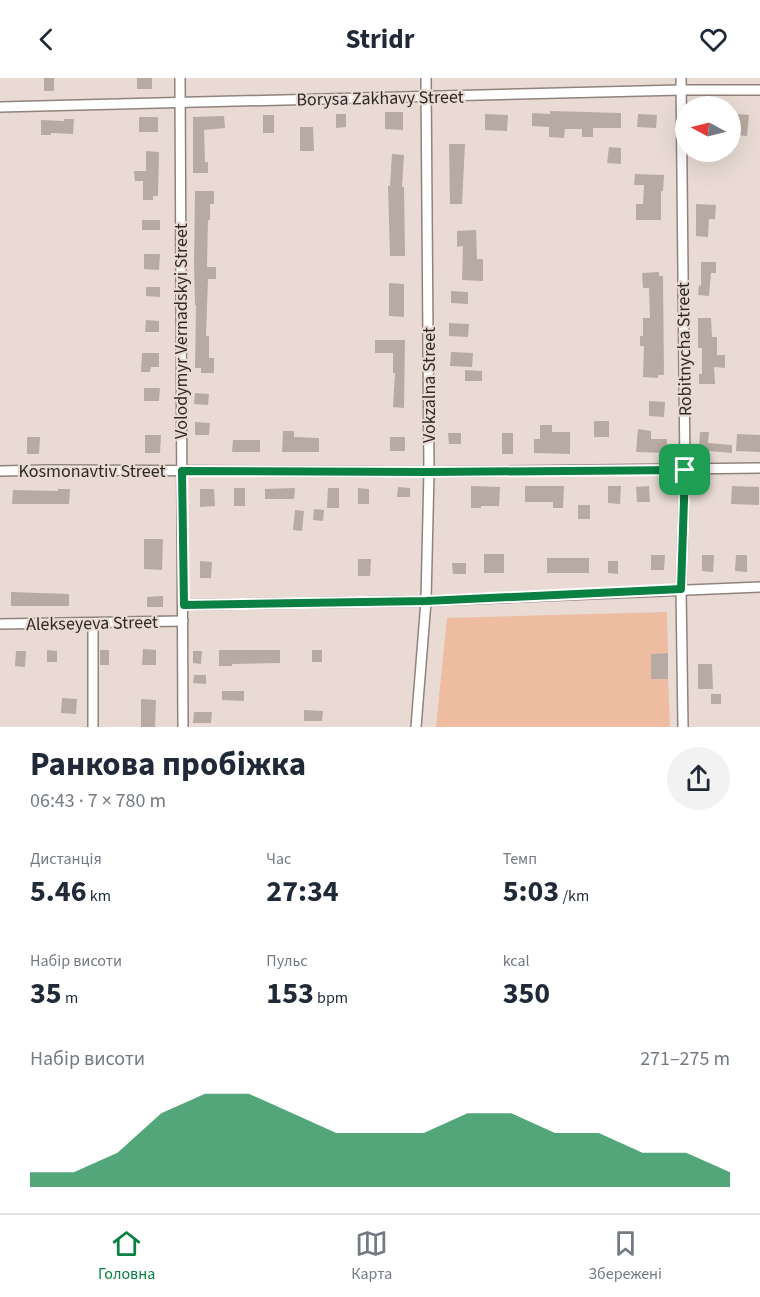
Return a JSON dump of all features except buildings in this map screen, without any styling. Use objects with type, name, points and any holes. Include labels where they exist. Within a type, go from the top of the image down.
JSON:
[{"type":"street","name":"Volodymyr Vernadskyi Street","points":[[180,78],[183,727]]},
{"type":"street","name":"Vokzalna Street","points":[[416,727],[426,601],[429,472],[426,78]]},
{"type":"street","name":"Robitnycha Street","points":[[681,78],[685,470],[681,589],[683,727]]},
{"type":"street","name":"Borysa Zakhavy Street","points":[[0,107],[760,90]]},
{"type":"street","name":"Kosmonavtiv Street","points":[[0,471],[429,472],[760,468]]},
{"type":"street","name":"Alekseyeva Street","points":[[184,605],[426,601],[760,586]]},
{"type":"street","name":"Alekseyeva Street","points":[[0,624],[183,621]]},
{"type":"street","points":[[93,623],[93,727]]},
{"type":"shaded area","points":[[667,612],[668,653],[651,654],[651,679],[668,679],[670,727],[436,727],[447,618]]},
{"type":"route","points":[[685,470],[681,589],[426,601],[184,605],[182,471],[685,470]]}]
